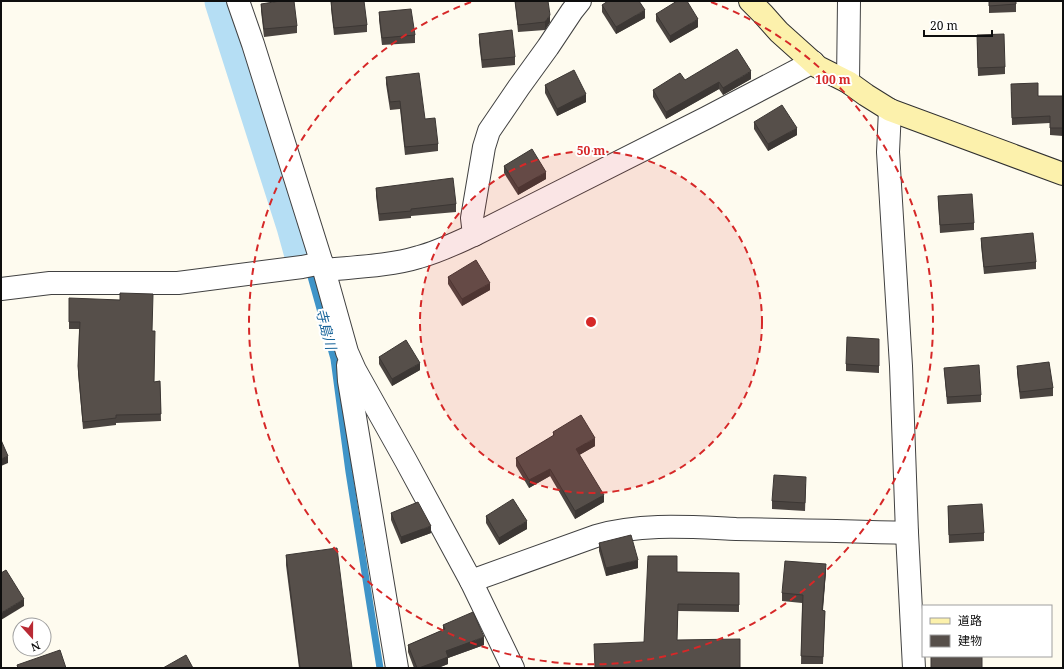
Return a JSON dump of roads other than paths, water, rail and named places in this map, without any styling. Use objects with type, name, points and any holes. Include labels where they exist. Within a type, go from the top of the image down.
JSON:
[{"type":"street","points":[[238,1],[253,44],[316,266],[347,352],[355,370],[471,581],[513,668]]},
{"type":"street","points":[[474,235],[472,218],[484,147],[489,131],[580,1]]},
{"type":"street","points":[[750,1],[779,32],[818,67],[848,82],[890,110],[1063,174]]},
{"type":"street","points":[[848,82],[849,1]]},
{"type":"street","points":[[1,289],[50,283],[178,283],[316,266],[376,265],[418,257],[474,235],[706,118],[813,62]]},
{"type":"street","points":[[890,110],[888,152],[900,366],[914,668]]},
{"type":"street","points":[[347,352],[349,381],[397,668]]},
{"type":"street","points":[[471,581],[596,536],[636,528],[676,527],[907,533]]},
{"type":"waterway","name":"寺島川","points":[[225,1],[305,255]]},
{"type":"waterway","name":"寺島川","points":[[305,255],[334,359],[349,472],[380,668]]}]
